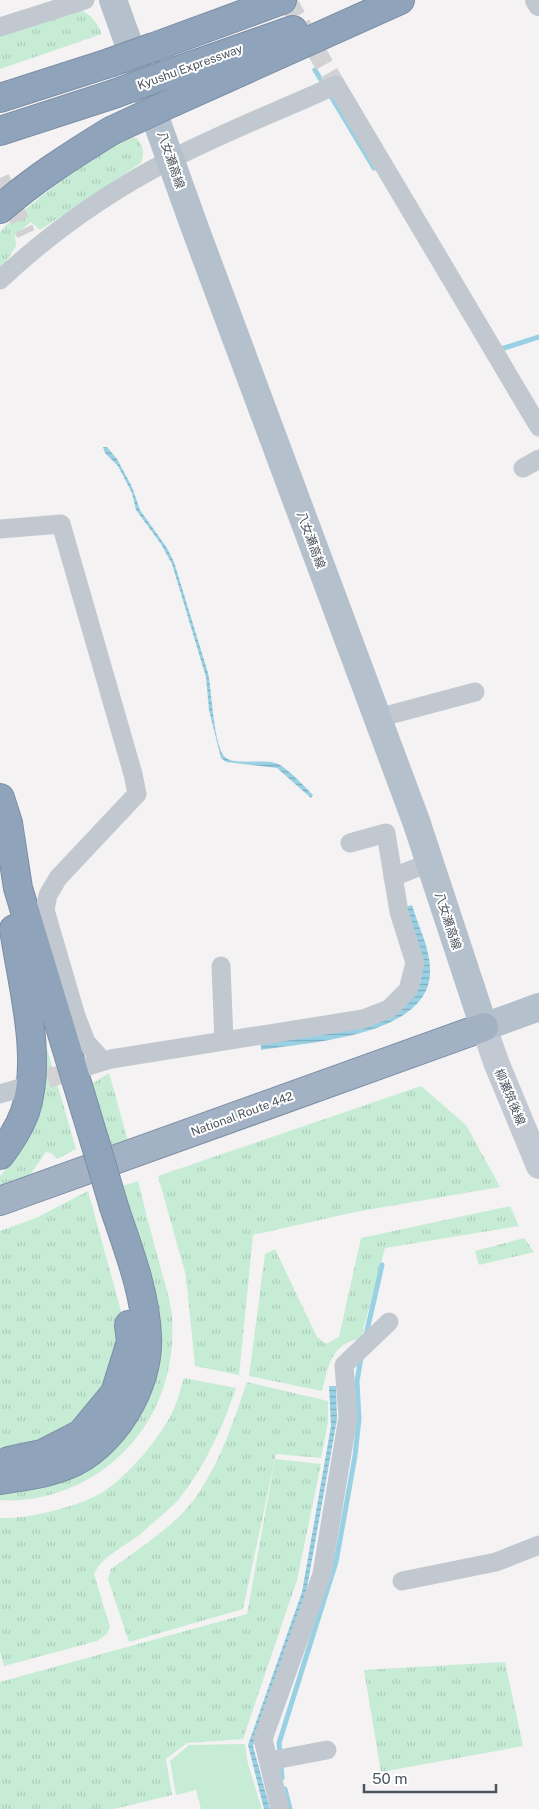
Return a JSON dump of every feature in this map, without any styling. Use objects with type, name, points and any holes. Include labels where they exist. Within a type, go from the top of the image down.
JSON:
[{"type":"highway","points":[[0,81],[106,54],[253,11],[282,0]]},
{"type":"highway","name":"Kyushu Expressway","points":[[0,131],[114,94],[379,0]]},
{"type":"highway","points":[[0,208],[67,158],[111,131],[400,0]]},
{"type":"highway","points":[[0,98],[106,54]]},
{"type":"highway","points":[[0,798],[8,823],[18,888],[109,1209],[124,1284],[131,1342],[115,1393],[81,1434],[42,1454],[13,1462],[0,1461]]},
{"type":"highway","points":[[0,894],[89,1141]]},
{"type":"highway","points":[[0,1155],[14,1136],[25,1111],[30,1083],[31,1046],[14,929]]},
{"type":"highway","name":"National Route 442","points":[[0,1201],[484,1027]]},
{"type":"highway","points":[[0,1480],[41,1473],[69,1465],[108,1438],[132,1400],[143,1373],[148,1338],[138,1279],[109,1209]]},
{"type":"main road","name":"八女瀬高線","points":[[113,0],[416,821],[484,1027]]},
{"type":"main road","points":[[484,1027],[539,1006]]},
{"type":"main road","name":"柳瀬筑後線","points":[[484,1027],[496,1062],[539,1166]]},
{"type":"street","points":[[0,27],[85,0]]},
{"type":"street","points":[[536,0],[539,4]]},
{"type":"street","points":[[0,280],[30,242],[78,217],[136,179],[171,159],[336,85],[539,427]]},
{"type":"street","points":[[0,529],[62,524],[137,794],[58,878],[48,895],[45,910],[86,1042],[103,1061]]},
{"type":"street","points":[[378,718],[475,692]]},
{"type":"street","points":[[82,1068],[103,1061],[363,1019],[389,1009],[408,990],[415,963],[399,912],[386,834],[350,843]]},
{"type":"street","points":[[393,877],[429,864]]},
{"type":"street","points":[[221,966],[224,1041]]},
{"type":"street","points":[[0,1094],[20,1088]]},
{"type":"street","points":[[280,1809],[263,1739],[322,1574],[348,1417],[344,1365],[389,1322]]},
{"type":"street","points":[[402,1581],[496,1562],[539,1545]]},
{"type":"street","points":[[268,1761],[327,1750]]},
{"type":"green space","points":[[78,9],[93,19],[102,34],[0,69],[0,34]]},
{"type":"green space","points":[[132,138],[137,138],[142,147],[143,156],[141,163],[40,230],[31,222],[15,235],[16,246],[0,271],[0,232],[6,225],[82,166]]},
{"type":"green space","points":[[47,1049],[76,1149],[57,1159],[51,1153],[46,1152],[28,1178],[0,1187],[0,1176],[21,1148],[35,1117],[44,1084]]},
{"type":"green space","points":[[109,1073],[128,1141],[106,1146],[87,1087]]},
{"type":"green space","points":[[421,1086],[466,1125],[500,1187],[355,1212],[253,1235],[239,1375],[195,1366],[186,1276],[158,1176]]},
{"type":"green space","points":[[138,1181],[172,1317],[170,1361],[158,1402],[136,1439],[121,1455],[93,1476],[55,1494],[27,1499],[0,1500],[0,1490],[110,1451],[132,1427],[148,1394],[116,1188]]},
{"type":"green space","points":[[88,1191],[121,1311],[120,1350],[106,1389],[78,1422],[44,1443],[0,1449],[0,1231],[36,1218]]},
{"type":"green space","points":[[510,1206],[519,1226],[385,1248],[361,1338],[343,1346],[332,1357],[322,1391],[249,1376],[265,1254],[275,1249],[317,1337],[326,1344],[339,1337],[361,1238]]},
{"type":"green space","points":[[524,1238],[534,1252],[479,1265],[475,1251]]},
{"type":"green space","points":[[184,1378],[236,1388],[212,1446],[197,1473],[179,1499],[139,1535],[104,1561],[94,1574],[110,1627],[107,1634],[97,1641],[4,1666],[0,1652],[0,1518],[39,1514],[67,1507],[93,1497],[113,1485],[142,1457],[158,1436],[173,1411]]},
{"type":"green space","points":[[247,1382],[328,1401],[328,1422],[321,1458],[276,1454],[243,1609],[129,1642],[108,1579],[111,1569],[170,1525],[198,1494],[214,1468]]},
{"type":"green space","points":[[275,1459],[321,1464],[297,1580],[243,1739],[187,1743],[166,1759],[172,1795],[114,1809],[0,1809],[0,1682],[247,1614]]},
{"type":"green space","points":[[505,1662],[523,1746],[381,1772],[364,1670]]},
{"type":"green space","points":[[245,1744],[248,1764],[262,1809],[201,1809],[196,1790],[176,1795],[170,1761],[189,1745]]},
{"type":"water","points":[[103,447],[107,447],[117,459],[132,487],[140,510],[167,548],[174,562],[208,673],[218,743],[222,752],[230,760],[270,762],[279,765],[295,777],[313,795],[311,798],[277,768],[226,762],[221,758],[209,710],[206,677],[172,564],[161,544],[136,510],[132,493],[118,466],[105,453]]},
{"type":"water","points":[[412,905],[426,947],[430,972],[424,994],[410,1010],[388,1023],[363,1032],[307,1044],[261,1050],[261,1043],[399,1012],[411,1000],[418,987],[421,975],[422,962],[405,907]]},
{"type":"water","points":[[329,1386],[336,1386],[337,1419],[305,1599],[253,1746],[270,1809],[264,1809],[248,1745],[302,1592],[331,1426]]},
{"type":"waterway","points":[[315,70],[321,80]]},
{"type":"waterway","points":[[332,98],[374,168]]},
{"type":"waterway","points":[[501,349],[539,337]]},
{"type":"waterway","points":[[366,1335],[382,1265]]},
{"type":"waterway","points":[[282,1778],[279,1743],[336,1562],[355,1456],[359,1419],[357,1381],[361,1358]]},
{"type":"waterway","points":[[285,1789],[290,1809]]},
{"type":"tunnel","points":[[287,0],[336,85]]},
{"type":"tunnel","points":[[0,178],[26,234]]},
{"type":"tunnel","points":[[21,1087],[82,1068]]}]
